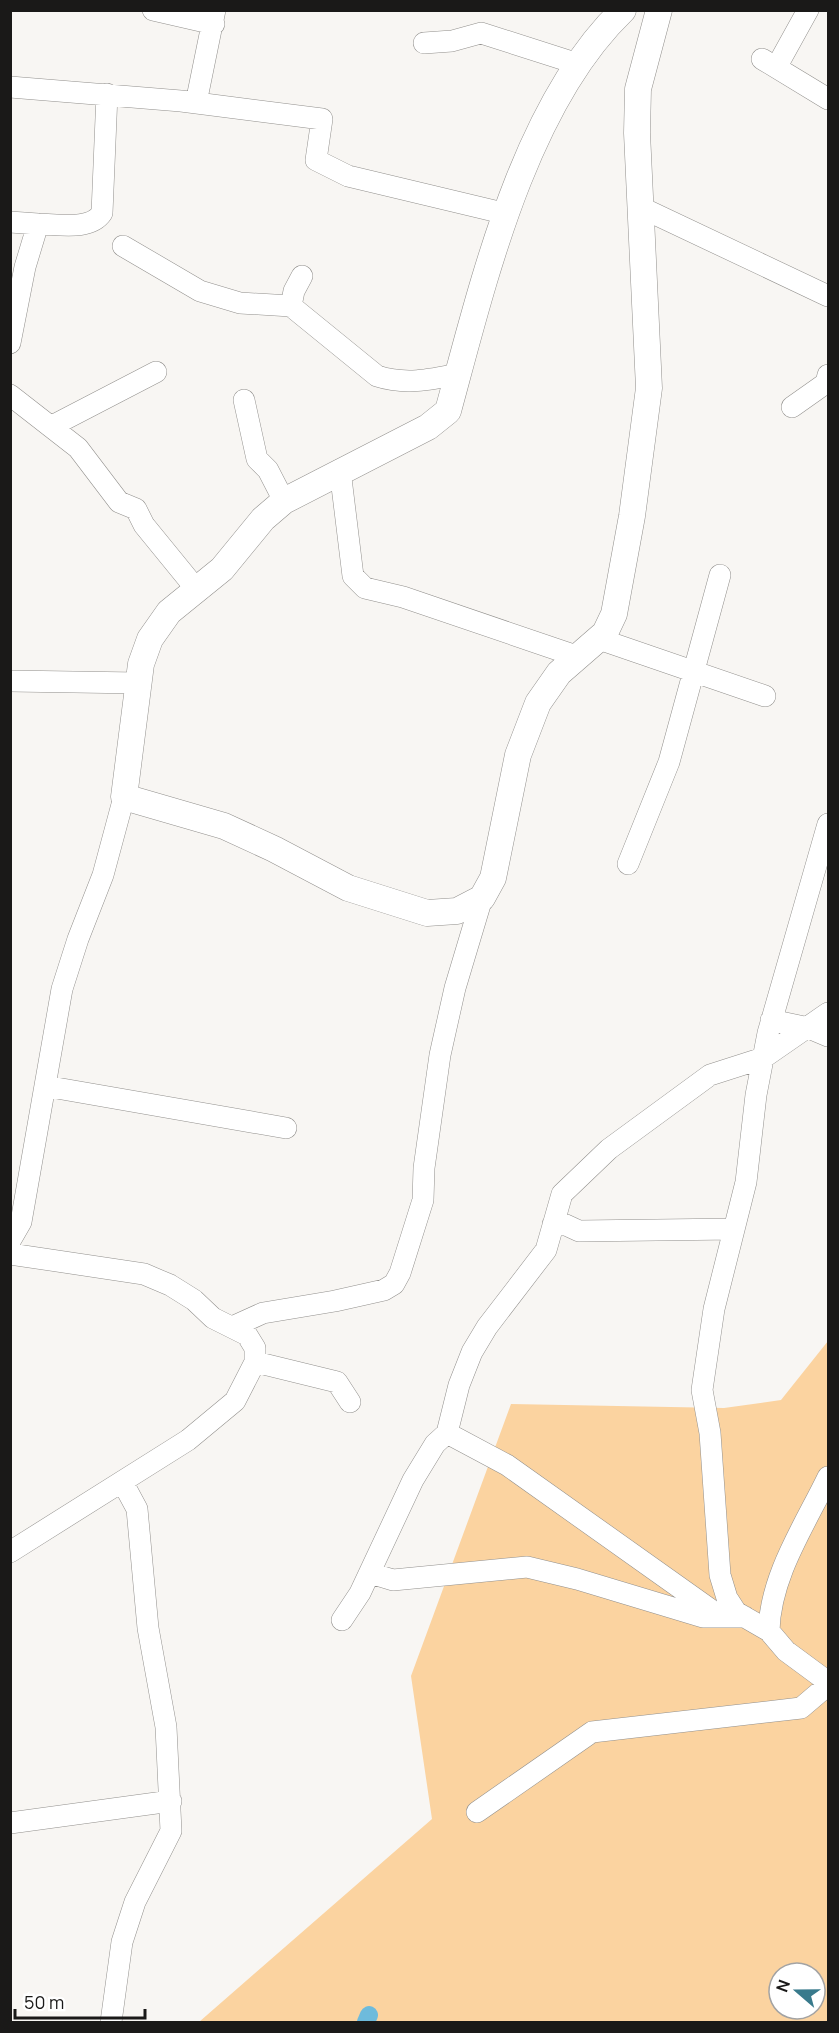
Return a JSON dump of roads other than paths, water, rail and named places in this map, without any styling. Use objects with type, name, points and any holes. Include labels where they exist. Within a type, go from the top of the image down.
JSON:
[{"type":"street","points":[[153,10],[214,17],[196,103]]},
{"type":"street","points":[[10,1241],[21,1222],[62,989],[78,939],[103,875],[124,797],[141,664],[150,639],[170,612],[222,569],[262,519],[284,501],[340,470],[428,427],[448,411],[490,258],[560,91],[597,35],[622,10]]},
{"type":"street","points":[[232,1328],[263,1313],[384,1290],[394,1284],[400,1273],[423,1200],[440,1055],[455,988],[482,898],[493,878],[518,755],[538,703],[559,673],[605,633],[614,614],[632,516],[649,388],[637,133],[638,89],[659,10]]},
{"type":"street","points":[[808,10],[770,62],[828,99]]},
{"type":"street","points":[[424,43],[452,41],[481,33],[578,64]]},
{"type":"street","points":[[10,87],[196,103],[322,119],[316,160],[348,176],[507,214]]},
{"type":"street","points":[[10,222],[86,224],[96,221],[102,213],[107,94]]},
{"type":"street","points":[[640,207],[828,296]]},
{"type":"street","points":[[10,343],[25,267],[38,224]]},
{"type":"street","points":[[123,246],[200,291],[240,303],[291,306],[377,376],[393,381],[415,382],[458,374]]},
{"type":"street","points":[[291,306],[294,291],[302,276]]},
{"type":"street","points":[[51,426],[156,372]]},
{"type":"street","points":[[792,407],[826,382],[828,375]]},
{"type":"street","points":[[10,395],[78,448],[119,502],[136,509],[144,525],[197,590]]},
{"type":"street","points":[[244,400],[257,459],[268,470],[284,501]]},
{"type":"street","points":[[340,470],[353,576],[365,588],[403,597],[579,657]]},
{"type":"street","points":[[628,864],[669,762],[696,672],[720,575]]},
{"type":"street","points":[[599,639],[765,696]]},
{"type":"street","points":[[10,681],[138,683]]},
{"type":"street","points":[[124,797],[224,826],[348,888],[427,913],[457,911],[482,898]]},
{"type":"street","points":[[477,1812],[592,1732],[801,1708],[828,1684],[786,1651],[770,1630],[736,1612],[727,1598],[720,1575],[710,1433],[702,1390],[714,1309],[746,1182],[763,1058],[771,1020],[828,824]]},
{"type":"street","points":[[342,1620],[360,1593],[414,1480],[435,1444],[447,1432],[459,1385],[472,1352],[487,1327],[546,1250],[562,1194],[609,1149],[710,1076],[763,1058],[828,1013]]},
{"type":"street","points":[[771,1020],[808,1028],[828,1036]]},
{"type":"street","points":[[45,1086],[286,1128]]},
{"type":"street","points":[[553,1224],[566,1225],[579,1231],[734,1229]]},
{"type":"street","points":[[10,1254],[144,1274],[194,1300],[213,1318],[247,1335],[255,1348],[255,1362],[235,1401],[188,1440],[123,1484],[62,1518],[10,1552]]},
{"type":"street","points":[[255,1362],[337,1382],[350,1402]]},
{"type":"street","points":[[447,1432],[507,1465],[721,1617]]},
{"type":"street","points":[[770,1630],[771,1602],[781,1575],[828,1477]]},
{"type":"street","points":[[111,2022],[122,1942],[135,1902],[171,1831],[166,1727],[148,1628],[137,1509],[123,1484]]},
{"type":"street","points":[[370,1573],[393,1580],[527,1567],[577,1579],[703,1617],[745,1617]]},
{"type":"street","points":[[10,1823],[171,1802]]},
{"type":"waterway","points":[[366,2022],[369,2015]]}]
